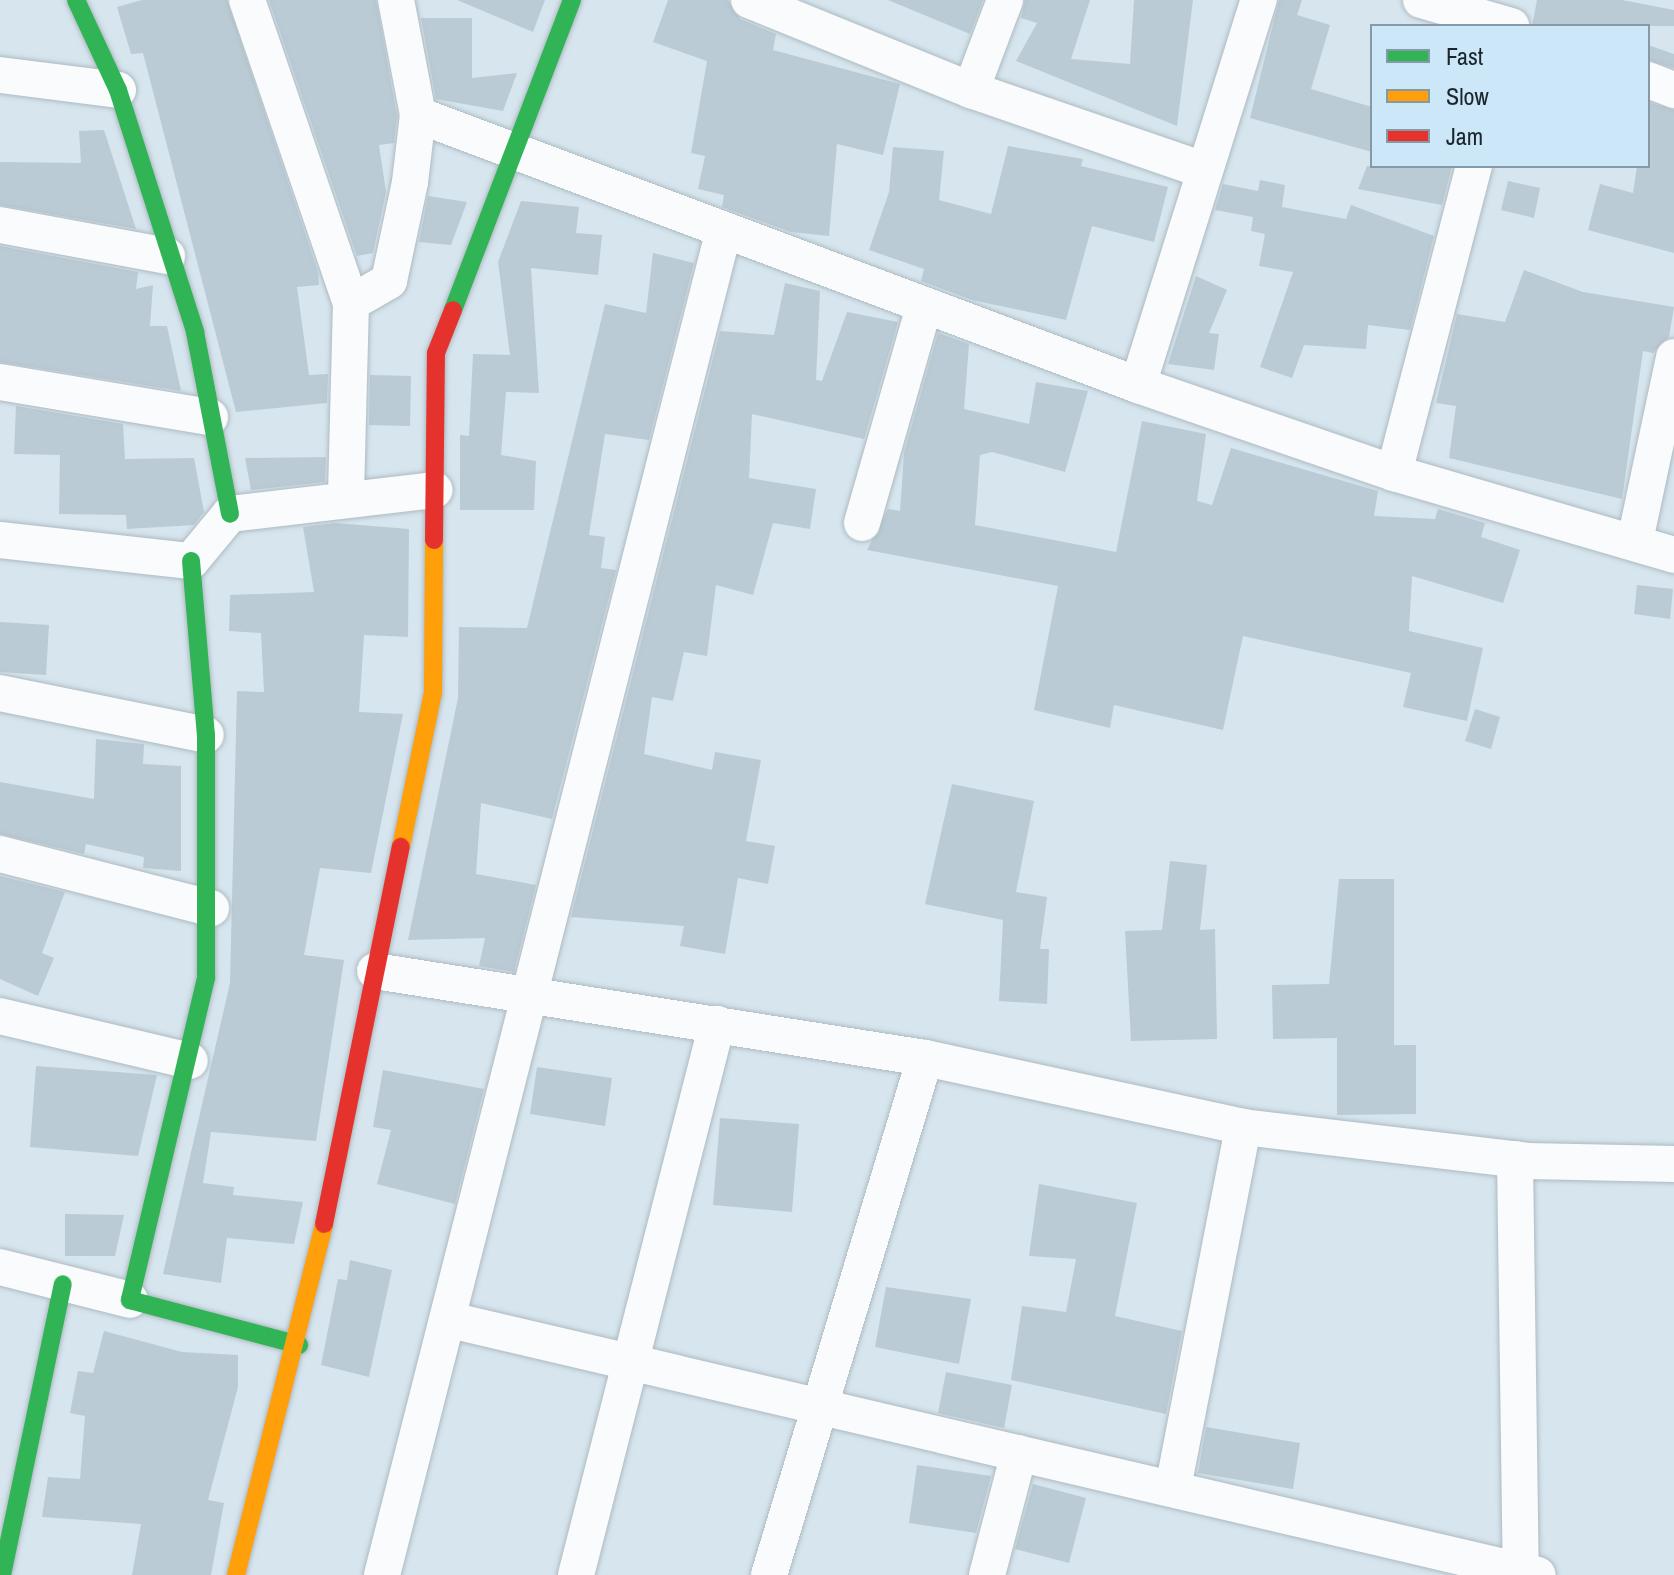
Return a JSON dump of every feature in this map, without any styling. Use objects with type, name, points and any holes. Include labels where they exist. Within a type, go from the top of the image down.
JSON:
[{"type":"street","points":[[76,0],[118,90],[167,256],[195,332],[230,514]]},
{"type":"street","points":[[247,0],[351,303],[346,498]]},
{"type":"street","points":[[351,303],[389,281],[399,259],[418,115],[396,0]]},
{"type":"street","points":[[236,1575],[299,1345],[433,693],[436,353],[572,0]]},
{"type":"street","points":[[749,0],[817,12],[971,90],[1203,170]]},
{"type":"street","points":[[971,90],[1005,0]]},
{"type":"street","points":[[1138,385],[1203,170],[1259,0]]},
{"type":"street","points":[[1421,0],[1504,24]]},
{"type":"street","points":[[1512,24],[1520,0]]},
{"type":"street","points":[[0,75],[118,90]]},
{"type":"street","points":[[1650,81],[1674,90]]},
{"type":"street","points":[[418,115],[723,233],[1138,385],[1394,473],[1635,541],[1674,555]]},
{"type":"street","points":[[1394,473],[1473,168]]},
{"type":"street","points":[[0,225],[167,256]]},
{"type":"street","points":[[382,1575],[450,1320],[528,994],[723,233]]},
{"type":"street","points":[[862,523],[924,307]]},
{"type":"street","points":[[1635,541],[1674,357]]},
{"type":"street","points":[[0,382],[210,417]]},
{"type":"street","points":[[130,1300],[190,1061],[211,908],[206,735],[191,561],[230,514],[346,498],[435,490]]},
{"type":"street","points":[[0,540],[191,561]]},
{"type":"street","points":[[0,693],[206,735]]},
{"type":"street","points":[[0,854],[211,908]]},
{"type":"street","points":[[375,971],[925,1058],[1243,1127],[1515,1159],[1674,1164]]},
{"type":"street","points":[[0,1016],[190,1061]]},
{"type":"street","points":[[576,1575],[633,1368],[717,1024]]},
{"type":"street","points":[[769,1575],[818,1404],[925,1058]]},
{"type":"street","points":[[1173,1488],[1243,1127]]},
{"type":"street","points":[[450,1320],[633,1368],[818,1404],[1530,1571],[1515,1159]]},
{"type":"street","points":[[0,1267],[299,1345]]},
{"type":"street","points":[[2,1575],[63,1284]]},
{"type":"street","points":[[987,1575],[1019,1453]]},
{"type":"building","points":[[142,0],[227,0],[318,272],[319,285],[297,287],[309,375],[328,374],[327,403],[236,412],[143,53],[131,54],[117,7]]},
{"type":"building","points":[[269,0],[376,0],[397,116],[394,143],[379,145],[386,192],[373,253],[357,256]]},
{"type":"building","points":[[457,0],[545,0],[533,32]]},
{"type":"building","points":[[668,0],[728,0],[740,19],[776,34],[773,50],[900,84],[883,155],[837,144],[829,236],[791,232],[722,207],[724,195],[698,189],[705,156],[691,153],[707,61],[653,42]]},
{"type":"building","points":[[888,0],[983,0],[970,34]]},
{"type":"building","points":[[1025,0],[1090,0],[1071,59],[1130,64],[1134,0],[1193,0],[1177,126],[1016,61],[1037,23],[1021,18]]},
{"type":"building","points":[[1279,0],[1302,0],[1297,15],[1330,25],[1311,89],[1370,106],[1370,151],[1250,118]]},
{"type":"building","points":[[1537,0],[1622,0],[1674,10],[1674,26],[1532,24]]},
{"type":"building","points":[[421,18],[472,18],[472,78],[517,73],[503,111],[436,99]]},
{"type":"building","points":[[1650,46],[1674,54],[1674,68],[1650,61]]},
{"type":"building","points":[[1650,103],[1674,110],[1674,253],[1588,230],[1600,184],[1633,193],[1637,168],[1650,168]]},
{"type":"building","points":[[104,130],[136,229],[0,205],[0,162],[81,163],[79,131]]},
{"type":"building","points":[[1008,146],[1083,159],[1081,166],[1168,187],[1154,242],[1092,226],[1066,320],[972,300],[921,281],[924,269],[869,250],[889,192],[893,147],[944,151],[939,200],[991,214]]},
{"type":"building","points":[[1367,166],[1451,168],[1442,205],[1358,189]]},
{"type":"building","points":[[1260,180],[1285,185],[1282,207],[1346,219],[1351,205],[1434,236],[1410,330],[1368,325],[1366,349],[1304,345],[1292,378],[1260,367],[1293,272],[1259,266],[1265,234],[1251,231],[1253,217],[1215,210],[1223,184],[1258,191]]},
{"type":"building","points":[[1508,181],[1540,188],[1534,218],[1501,210]]},
{"type":"building","points":[[428,196],[467,202],[451,245],[419,242]]},
{"type":"building","points":[[521,201],[579,207],[576,233],[602,235],[598,275],[531,268],[539,393],[506,392],[501,455],[536,461],[534,510],[460,510],[460,435],[469,436],[473,354],[510,355],[498,262]]},
{"type":"building","points":[[0,246],[138,272],[136,289],[153,285],[150,326],[167,326],[181,391],[0,362]]},
{"type":"building","points":[[653,253],[694,263],[649,440],[605,434],[589,535],[605,537],[601,568],[616,570],[552,819],[481,803],[476,874],[536,885],[514,972],[479,966],[485,938],[408,940],[458,698],[459,627],[527,628],[605,304],[646,313]]},
{"type":"building","points":[[1524,270],[1583,292],[1674,307],[1669,337],[1653,353],[1643,351],[1622,499],[1449,458],[1456,406],[1436,403],[1457,314],[1505,322]]},
{"type":"building","points":[[1196,276],[1227,290],[1209,333],[1219,334],[1214,370],[1168,364]]},
{"type":"building","points":[[785,283],[820,291],[816,380],[822,381],[847,312],[898,322],[864,439],[752,414],[749,478],[816,489],[810,529],[773,523],[753,595],[716,585],[707,656],[684,652],[673,701],[652,697],[644,754],[712,770],[715,752],[761,760],[746,841],[775,846],[768,884],[738,878],[725,954],[680,946],[684,926],[571,917],[720,331],[774,335]]},
{"type":"building","points":[[938,333],[969,344],[964,409],[1029,424],[1036,382],[1088,391],[1065,472],[992,452],[980,455],[975,525],[1116,552],[1142,421],[1206,434],[1197,501],[1212,505],[1231,448],[1378,491],[1374,516],[1435,519],[1438,509],[1485,523],[1481,537],[1520,550],[1503,603],[1412,576],[1409,631],[1483,648],[1467,721],[1403,707],[1411,673],[1243,636],[1223,730],[1114,705],[1110,728],[1034,710],[1058,586],[867,550],[888,509],[900,511],[904,453]]},
{"type":"building","points":[[370,375],[411,376],[410,426],[369,425]]},
{"type":"building","points":[[16,406],[123,424],[125,459],[194,458],[204,512],[194,525],[127,529],[126,515],[59,514],[60,455],[14,454]]},
{"type":"building","points":[[326,457],[325,482],[251,490],[245,458]]},
{"type":"building","points":[[335,523],[409,529],[408,637],[364,635],[359,712],[403,714],[371,873],[320,868],[304,955],[344,960],[316,1141],[211,1132],[203,1183],[234,1187],[233,1195],[303,1202],[294,1244],[227,1238],[221,1283],[163,1274],[230,983],[237,691],[264,692],[261,633],[229,631],[230,595],[314,592],[303,527]]},
{"type":"building","points":[[1637,585],[1673,589],[1670,619],[1634,614]]},
{"type":"building","points":[[0,622],[49,625],[46,675],[0,672]]},
{"type":"building","points":[[1475,709],[1500,717],[1491,749],[1465,741]]},
{"type":"building","points":[[96,739],[144,744],[143,764],[181,766],[181,871],[143,868],[144,857],[86,844],[84,854],[0,834],[0,782],[94,799]]},
{"type":"building","points":[[952,784],[1034,801],[1016,892],[1047,897],[1040,949],[1049,949],[1047,1004],[999,1001],[1003,920],[925,904]]},
{"type":"building","points":[[1170,861],[1207,865],[1200,930],[1215,929],[1217,1039],[1131,1041],[1125,931],[1162,930]]},
{"type":"building","points":[[0,876],[65,892],[42,953],[54,958],[38,996],[0,979]]},
{"type":"building","points":[[1339,879],[1394,879],[1394,1045],[1416,1045],[1416,1114],[1337,1115],[1337,1038],[1273,1039],[1272,985],[1329,984]]},
{"type":"building","points":[[36,1066],[157,1075],[138,1156],[30,1147]]},
{"type":"building","points":[[537,1067],[612,1078],[605,1126],[530,1114]]},
{"type":"building","points":[[383,1070],[484,1089],[455,1204],[377,1184],[391,1130],[373,1127]]},
{"type":"building","points":[[720,1118],[799,1124],[792,1212],[713,1205]]},
{"type":"building","points":[[1039,1184],[1137,1203],[1115,1316],[1182,1331],[1166,1414],[1011,1380],[1022,1306],[1066,1312],[1076,1259],[1029,1256]]},
{"type":"building","points":[[65,1214],[124,1215],[115,1256],[65,1256]]},
{"type":"building","points":[[350,1260],[392,1270],[369,1377],[321,1365],[338,1279],[347,1280]]},
{"type":"building","points":[[886,1287],[971,1299],[959,1364],[875,1347]]},
{"type":"building","points":[[104,1331],[182,1352],[238,1355],[238,1387],[208,1500],[224,1503],[211,1575],[132,1575],[141,1524],[42,1517],[48,1477],[80,1479],[85,1416],[70,1413],[78,1371],[93,1373]]},
{"type":"building","points":[[946,1372],[1012,1385],[1004,1428],[938,1413]]},
{"type":"building","points":[[1206,1427],[1300,1443],[1293,1489],[1198,1473]]},
{"type":"building","points":[[917,1465],[991,1476],[976,1533],[909,1523]]},
{"type":"building","points":[[1033,1484],[1086,1498],[1069,1563],[1015,1549]]},
{"type":"traffic: fast","points":[[76,0],[118,90],[195,332],[230,514]]},
{"type":"traffic: fast","points":[[453,310],[572,0]]},
{"type":"traffic: fast","points":[[191,561],[206,735],[206,978],[130,1300],[299,1345]]},
{"type":"traffic: fast","points":[[2,1575],[63,1284]]},
{"type":"traffic: slow","points":[[401,847],[433,693],[434,540]]},
{"type":"traffic: slow","points":[[236,1575],[324,1224]]},
{"type":"traffic: jam","points":[[434,540],[436,353],[453,310]]},
{"type":"traffic: jam","points":[[324,1224],[401,847]]}]
